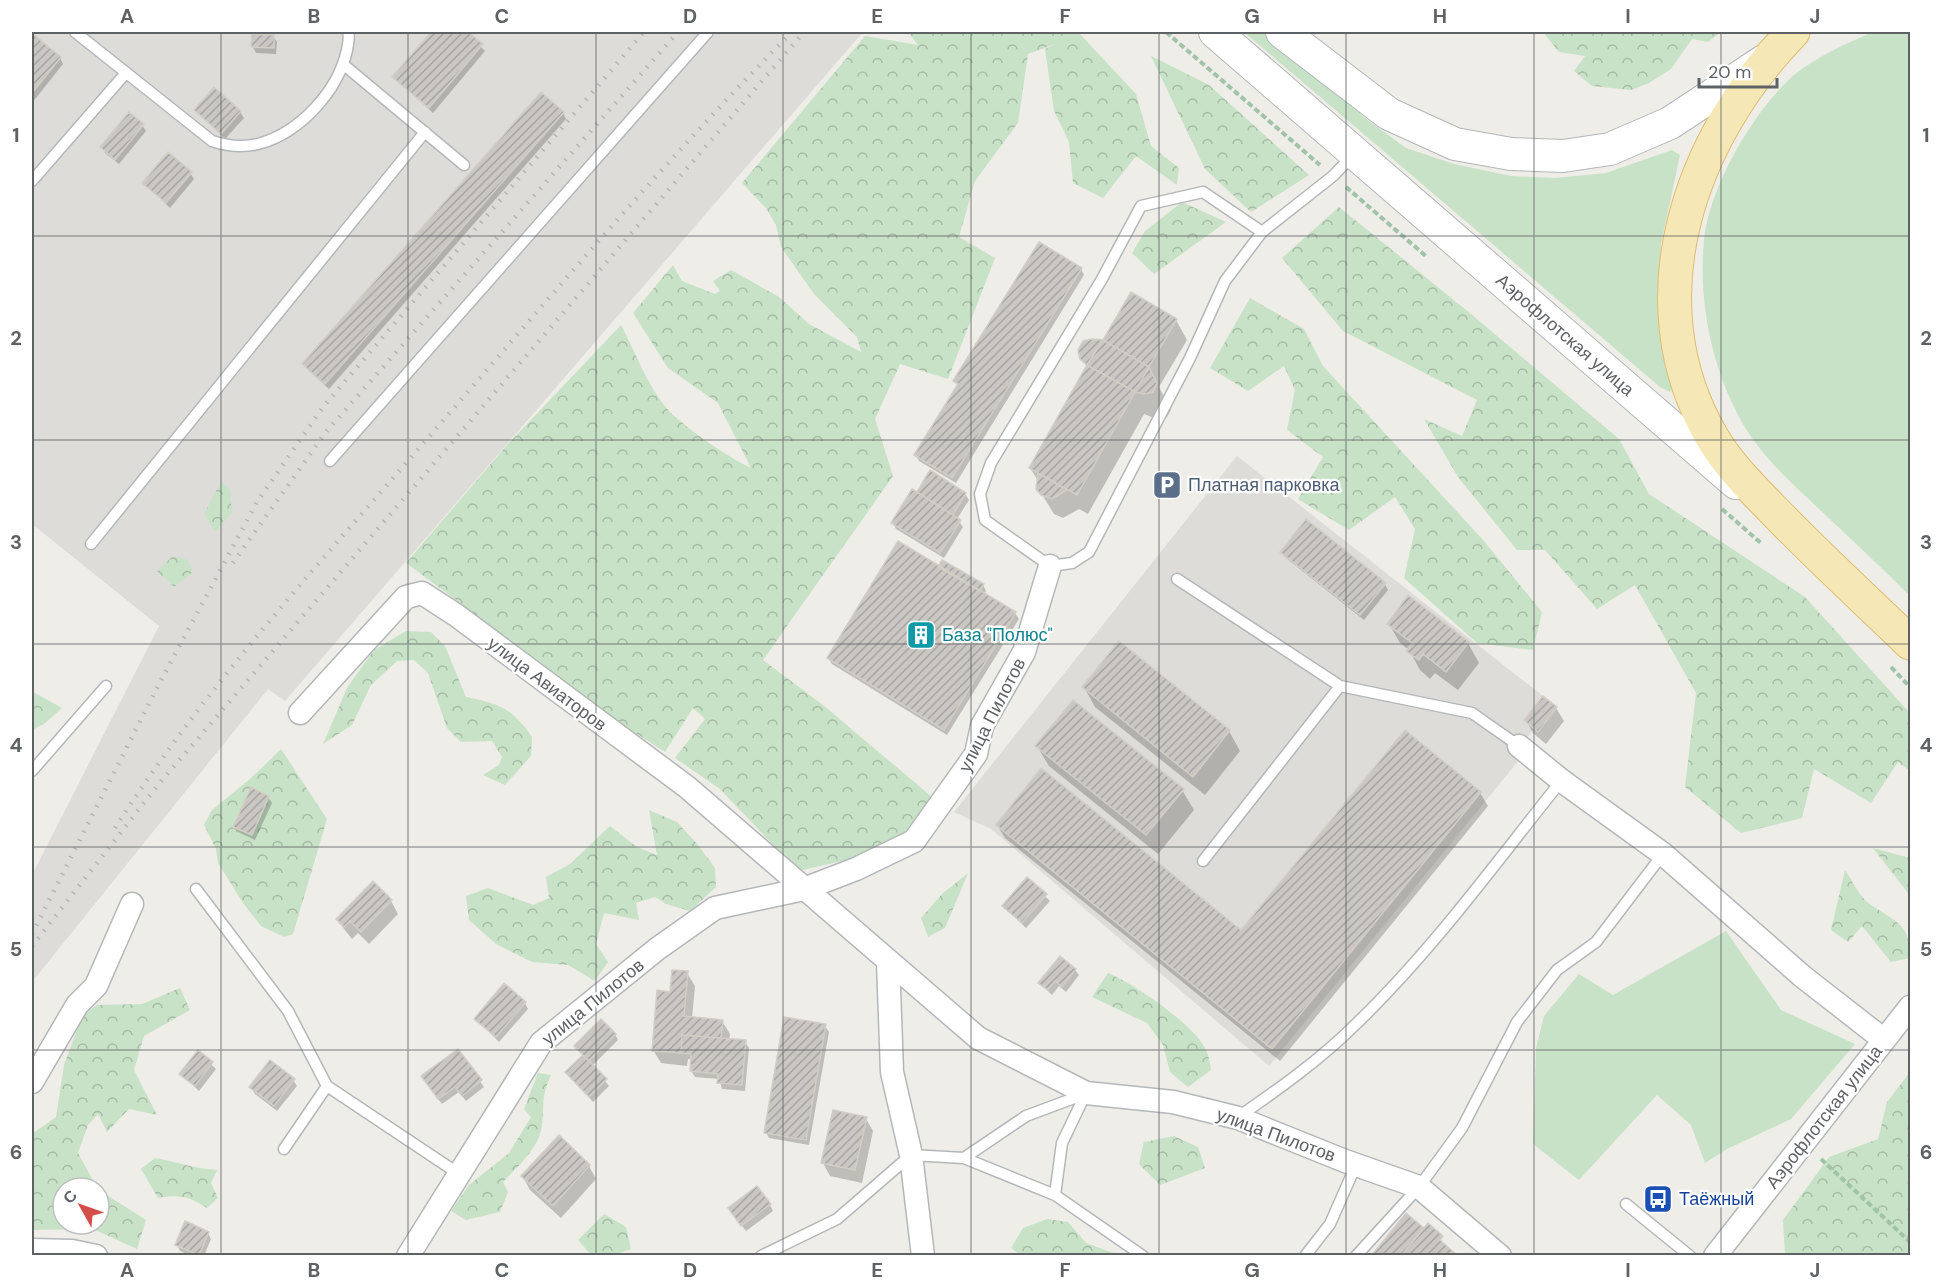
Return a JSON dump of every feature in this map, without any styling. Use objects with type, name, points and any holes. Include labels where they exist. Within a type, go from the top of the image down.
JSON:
[{"type":"main road","name":"Аэрофлотская улица","points":[[1215,32],[1809,547],[1911,643]]},
{"type":"main road","points":[[1282,32],[1389,114],[1455,144],[1511,154],[1563,156],[1610,149],[1670,123],[1764,61],[1816,32]]},
{"type":"main road","points":[[1793,32],[1764,61],[1721,125],[1694,184],[1678,247],[1674,299],[1681,362],[1695,403],[1713,438],[1749,485],[1809,547]]},
{"type":"street","name":"улица Пилотов","points":[[408,1256],[541,1043],[657,950],[716,908],[804,889],[859,868],[914,841],[976,754],[982,726],[1024,652],[1050,566]]},
{"type":"street","name":"улица Авиаторов","points":[[300,713],[406,597],[422,593],[456,615],[687,787],[804,889]]},
{"type":"street","points":[[1520,746],[1663,854],[1802,976],[1884,1040]]},
{"type":"street","name":"улица Пилотов","points":[[804,889],[978,1038],[1086,1093],[1173,1102],[1238,1118],[1356,1165],[1419,1187],[1500,1256]]},
{"type":"street","points":[[32,1082],[77,1005],[96,986],[132,904]]},
{"type":"street","points":[[888,961],[892,1072],[911,1155],[923,1256]]},
{"type":"street","name":"Аэрофлотская улица","points":[[1715,1256],[1911,1007]]},
{"type":"street","points":[[32,1250],[72,1251],[96,1256]]},
{"type":"lane","points":[[75,32],[124,74],[212,141],[232,147],[258,144],[289,129],[310,113],[330,91],[344,65],[352,33]]},
{"type":"lane","points":[[330,461],[708,32]]},
{"type":"lane","points":[[344,65],[464,165]]},
{"type":"lane","points":[[32,181],[124,74]]},
{"type":"lane","points":[[91,544],[425,132]]},
{"type":"lane","points":[[1262,232],[1203,192],[1141,206],[1102,279],[991,463],[980,494],[985,520],[1050,566],[1072,563],[1089,552],[1190,358],[1225,281],[1262,232],[1333,176],[1356,152]]},
{"type":"lane","points":[[1177,579],[1340,687],[1472,713],[1520,746]]},
{"type":"lane","points":[[32,771],[106,686]]},
{"type":"lane","points":[[1203,861],[1340,687]]},
{"type":"lane","points":[[1238,1118],[1284,1085],[1356,1025],[1414,963],[1564,779]]},
{"type":"lane","points":[[1356,1256],[1419,1187],[1462,1128],[1517,1022],[1557,970],[1596,942],[1663,854]]},
{"type":"lane","points":[[196,890],[288,1011],[327,1086],[459,1174]]},
{"type":"lane","points":[[284,1149],[327,1086]]},
{"type":"lane","points":[[964,1158],[1026,1116],[1086,1093]]},
{"type":"lane","points":[[1055,1195],[1062,1143],[1086,1093]]},
{"type":"lane","points":[[761,1256],[837,1219],[911,1155],[964,1158],[1055,1195],[1143,1256]]},
{"type":"lane","points":[[1305,1256],[1330,1224],[1356,1165]]},
{"type":"lane","points":[[1626,1204],[1690,1256]]},
{"type":"path","points":[[1814,1153],[1911,1242]]},
{"type":"shaded area","points":[[32,32],[863,32],[285,701],[268,689],[32,982],[32,875],[159,626],[32,524]]},
{"type":"shaded area","points":[[1237,456],[1557,707],[1538,732],[1534,729],[1513,754],[1519,760],[1269,1066],[991,829],[954,812]]},
{"type":"green space","points":[[908,32],[1078,32],[1136,94],[1151,146],[1179,168],[1177,185],[1136,156],[1103,198],[1073,183],[1069,142],[1054,111],[1045,49],[1056,44],[1028,54],[1018,123],[975,181],[959,237],[995,258],[948,379],[900,364],[875,419],[893,476],[763,660],[823,705],[932,797],[904,833],[851,859],[798,871],[720,789],[675,758],[705,719],[693,708],[665,752],[591,704],[505,636],[406,563],[507,445],[621,325],[649,382],[671,413],[709,443],[751,468],[718,403],[668,368],[633,313],[673,265],[682,281],[715,294],[720,291],[713,281],[731,270],[779,297],[809,324],[861,352],[857,337],[814,294],[781,247],[776,225],[766,208],[742,183],[865,36],[918,45]]},
{"type":"green space","points":[[1244,32],[1263,32],[1369,121],[1406,148],[1454,164],[1511,176],[1555,178],[1606,173],[1672,150],[1680,155],[1661,244],[1660,312],[1675,382],[1670,392],[1660,387]]},
{"type":"green space","points":[[1543,32],[1721,32],[1708,42],[1692,39],[1671,69],[1649,83],[1631,90],[1592,86],[1574,71],[1585,56],[1559,52]]},
{"type":"green space","points":[[1873,32],[1910,32],[1910,596],[1787,479],[1751,436],[1732,403],[1715,358],[1703,287],[1704,240],[1708,219],[1724,174],[1749,129],[1779,90],[1794,75],[1822,56]]},
{"type":"green space","points":[[1151,56],[1209,85],[1309,175],[1251,212],[1205,169]]},
{"type":"green space","points":[[1182,202],[1226,222],[1154,274],[1132,253],[1145,231]]},
{"type":"green space","points":[[1339,207],[1471,314],[1619,439],[1649,494],[1805,597],[1910,713],[1910,771],[1898,762],[1871,803],[1814,769],[1802,818],[1741,833],[1685,787],[1696,693],[1635,585],[1597,609],[1545,550],[1517,550],[1458,477],[1424,419],[1462,436],[1477,400],[1343,331],[1282,258]]},
{"type":"green space","points":[[1250,298],[1304,329],[1323,366],[1484,541],[1542,612],[1533,650],[1477,643],[1404,578],[1415,529],[1395,497],[1349,530],[1298,499],[1323,457],[1287,430],[1295,390],[1284,366],[1248,391],[1210,368]]},
{"type":"green space","points":[[221,482],[230,489],[232,513],[215,532],[204,514]]},
{"type":"green space","points":[[173,556],[188,560],[193,572],[174,587],[157,571]]},
{"type":"green space","points":[[406,631],[431,632],[445,646],[466,697],[497,705],[511,713],[532,737],[531,756],[505,785],[483,775],[499,765],[502,757],[492,741],[461,742],[447,728],[428,673],[414,660],[397,661],[371,685],[352,725],[323,744],[347,688],[374,650]]},
{"type":"green space","points":[[35,693],[62,708],[44,724],[32,730],[32,694]]},
{"type":"green space","points":[[281,749],[327,819],[293,934],[284,937],[261,926],[243,903],[218,863],[216,849],[204,825],[212,810],[250,779]]},
{"type":"green space","points":[[649,810],[677,822],[699,846],[715,868],[716,887],[690,911],[666,904],[655,897],[636,903],[639,920],[604,913],[596,944],[608,962],[595,981],[568,965],[532,962],[496,944],[469,920],[466,896],[488,888],[533,905],[549,898],[546,877],[570,864],[610,826],[637,847],[657,855]]},
{"type":"green space","points":[[1873,848],[1910,858],[1910,895],[1908,893]]},
{"type":"green space","points":[[1845,870],[1864,899],[1892,918],[1903,929],[1907,936],[1910,958],[1891,962],[1862,926],[1848,942],[1831,930]]},
{"type":"green space","points":[[968,873],[945,928],[928,937],[921,918],[942,894]]},
{"type":"green space","points":[[1726,931],[1781,1010],[1855,1044],[1791,1119],[1727,1149],[1705,1163],[1691,1125],[1657,1095],[1579,1180],[1533,1144],[1536,1048],[1544,1016],[1579,974],[1613,995]]},
{"type":"green space","points":[[1108,973],[1133,986],[1164,1007],[1191,1031],[1207,1052],[1211,1070],[1188,1087],[1170,1072],[1163,1045],[1147,1023],[1092,997]]},
{"type":"green space","points":[[180,988],[190,1010],[144,1036],[134,1070],[157,1115],[129,1109],[107,1132],[98,1114],[88,1125],[78,1153],[90,1176],[51,1176],[51,1230],[32,1230],[32,1134],[56,1117],[64,1065],[82,1016],[97,1005],[142,1004]]},
{"type":"green space","points":[[1910,1072],[1910,1255],[1785,1255],[1783,1220],[1829,1157],[1878,1139],[1887,1102]]},
{"type":"green space","points":[[538,1073],[551,1075],[545,1091],[539,1137],[525,1158],[503,1182],[508,1192],[500,1212],[466,1220],[451,1211],[469,1185],[509,1153],[531,1117],[524,1109]]},
{"type":"green space","points":[[1174,1136],[1198,1147],[1205,1168],[1160,1185],[1139,1164],[1144,1142]]},
{"type":"green space","points":[[155,1158],[217,1170],[211,1183],[218,1198],[207,1208],[184,1197],[158,1198],[141,1169]]},
{"type":"green space","points":[[111,1198],[146,1220],[137,1249],[108,1236],[111,1236]]},
{"type":"green space","points":[[604,1214],[626,1227],[631,1249],[614,1255],[591,1255],[578,1240]]},
{"type":"green space","points":[[1047,1219],[1068,1222],[1086,1243],[1119,1255],[1021,1255],[1011,1248],[1023,1228]]},
{"type":"building","points":[[431,32],[468,32],[483,44],[429,108],[392,77]]},
{"type":"building","points":[[32,33],[61,57],[32,93]]},
{"type":"building","points":[[252,34],[274,35],[274,48],[251,47]]},
{"type":"building","points":[[214,87],[241,111],[221,134],[194,110]]},
{"type":"building","points":[[541,92],[564,112],[325,384],[302,364]]},
{"type":"building","points":[[129,112],[144,124],[115,160],[100,147]]},
{"type":"building","points":[[168,152],[192,172],[166,203],[142,183]]},
{"type":"building","points":[[1039,242],[1082,268],[952,478],[914,455],[958,384],[953,381]]},
{"type":"building","points":[[1131,292],[1177,319],[1149,367],[1103,340]]},
{"type":"building","points":[[1103,340],[1087,365],[1080,359],[1078,350],[1083,341]]},
{"type":"building","points":[[1103,340],[1149,367],[1135,392],[1087,365]]},
{"type":"building","points":[[1087,365],[1135,392],[1077,495],[1029,468]]},
{"type":"building","points":[[1149,367],[1157,383],[1153,392],[1144,394],[1135,392]]},
{"type":"building","points":[[930,470],[966,493],[953,515],[917,492]]},
{"type":"building","points":[[1038,473],[1067,490],[1052,499],[1041,495],[1036,489]]},
{"type":"building","points":[[912,489],[961,520],[940,553],[891,523]]},
{"type":"building","points":[[1306,519],[1386,583],[1360,615],[1280,552]]},
{"type":"building","name":"База \"Полюс\"","points":[[898,541],[1016,612],[944,730],[827,658]]},
{"type":"building","points":[[942,560],[984,584],[980,591],[938,567]]},
{"type":"building","points":[[1408,595],[1469,642],[1446,672],[1423,654],[1419,660],[1406,651],[1412,643],[1387,624]]},
{"type":"building","points":[[1119,641],[1230,730],[1193,777],[1082,687]]},
{"type":"building","points":[[1543,696],[1557,707],[1538,732],[1524,720]]},
{"type":"building","points":[[1073,700],[1184,789],[1146,835],[1035,746]]},
{"type":"building","points":[[1405,730],[1481,792],[1272,1049],[996,825],[1041,768],[1241,930]]},
{"type":"building","points":[[251,787],[269,796],[252,835],[233,827]]},
{"type":"building","points":[[1027,877],[1047,894],[1022,923],[1002,906]]},
{"type":"building","points":[[373,881],[392,900],[361,932],[350,921],[344,927],[336,919]]},
{"type":"building","points":[[1060,956],[1076,969],[1062,987],[1055,981],[1048,990],[1038,983]]},
{"type":"building","points":[[672,970],[688,971],[684,1016],[723,1020],[721,1038],[682,1035],[681,1053],[652,1051],[657,990],[670,992]]},
{"type":"building","points":[[504,983],[526,1002],[496,1037],[474,1019]]},
{"type":"building","points":[[784,1017],[826,1024],[806,1140],[764,1133]]},
{"type":"building","points":[[601,1019],[616,1034],[589,1061],[574,1046]]},
{"type":"building","points":[[682,1035],[746,1040],[742,1085],[717,1083],[718,1074],[690,1071],[691,1054],[681,1053]]},
{"type":"building","points":[[458,1049],[482,1080],[462,1096],[455,1087],[438,1099],[421,1076]]},
{"type":"building","points":[[198,1050],[213,1062],[195,1086],[179,1074]]},
{"type":"building","points":[[583,1055],[607,1079],[589,1097],[565,1072]]},
{"type":"building","points":[[270,1060],[295,1079],[274,1106],[249,1087]]},
{"type":"building","points":[[833,1110],[867,1117],[855,1170],[821,1163]]},
{"type":"building","points":[[559,1135],[590,1165],[553,1206],[521,1176]]},
{"type":"building","points":[[757,1186],[771,1204],[741,1226],[728,1208]]},
{"type":"building","points":[[1406,1213],[1424,1228],[1401,1256],[1371,1256]]},
{"type":"building","points":[[185,1221],[209,1232],[199,1255],[175,1245]]},
{"type":"building","points":[[1428,1223],[1443,1236],[1440,1240],[1458,1256],[1401,1256]]},
{"type":"railway","points":[[32,934],[160,682],[257,502],[323,407],[644,32]]},
{"type":"railway","points":[[233,563],[325,433],[678,32]]},
{"type":"railway","points":[[115,828],[186,725],[304,580],[652,181],[792,32]]},
{"type":"railway","points":[[32,946],[158,785],[804,32]]},
{"type":"place","name":"Платная парковка","points":[[1167,485]]},
{"type":"place","name":"База \"Полюс\"","points":[[921,635]]},
{"type":"place","name":"Таёжный","points":[[1658,1199]]}]
